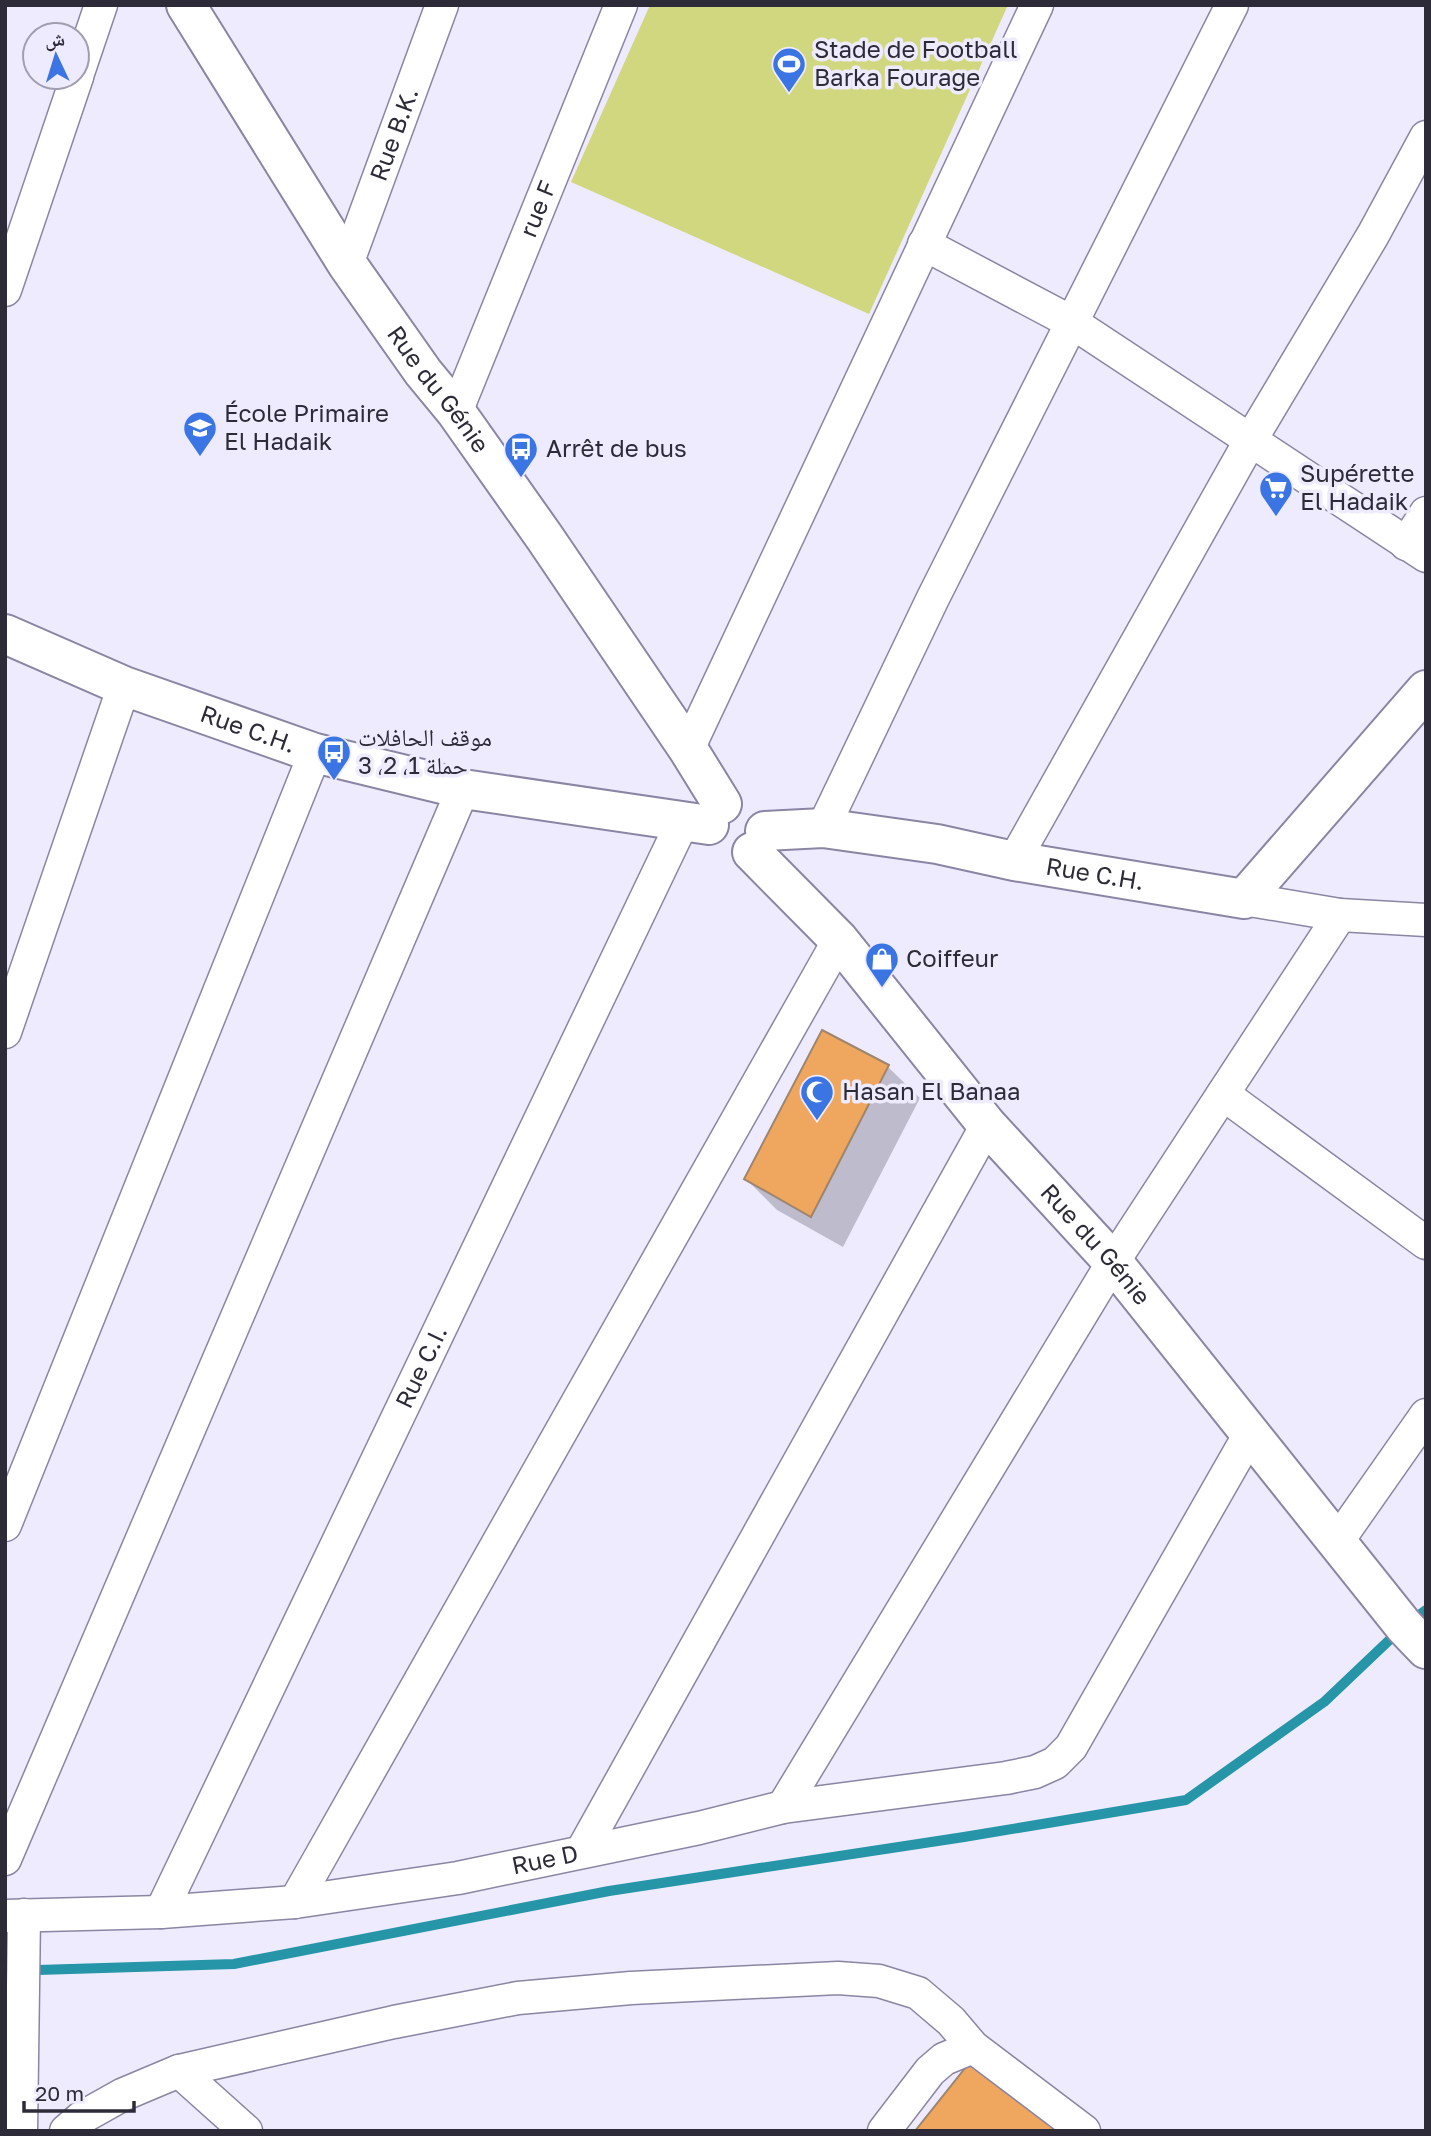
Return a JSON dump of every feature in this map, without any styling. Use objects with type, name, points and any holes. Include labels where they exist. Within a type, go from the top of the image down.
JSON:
[{"type":"street","points":[[91,35],[101,5]]},
{"type":"street","name":"Rue du Génie","points":[[186,5],[347,264],[423,373],[456,411],[688,749],[704,817]]},
{"type":"street","name":"Rue B.K.","points":[[347,264],[442,5]]},
{"type":"street","name":"rue F","points":[[456,411],[621,5]]},
{"type":"street","points":[[688,749],[1037,5]]},
{"type":"street","points":[[823,828],[933,598],[1232,5]]},
{"type":"street","points":[[5,290],[72,91]]},
{"type":"street","points":[[1014,861],[1250,441],[1373,234],[1426,137]]},
{"type":"street","points":[[924,244],[1073,323],[1416,550],[1426,513]]},
{"type":"street","name":"Rue C.H.","points":[[5,634],[124,686],[315,752],[463,789],[704,817],[734,800],[746,801],[757,808],[764,819],[759,841],[823,828],[937,844],[1014,861],[1340,915],[1426,920]]},
{"type":"street","points":[[5,1032],[124,686]]},
{"type":"street","points":[[1244,898],[1426,690]]},
{"type":"street","points":[[5,1525],[315,752]]},
{"type":"street","points":[[5,1859],[463,789]]},
{"type":"street","name":"Rue C.I.","points":[[161,1912],[704,817]]},
{"type":"street","name":"Rue du Génie","points":[[759,841],[987,1125],[1113,1262],[1426,1649]]},
{"type":"street","points":[[783,1807],[1113,1262],[1340,915]]},
{"type":"street","points":[[295,1902],[839,940]]},
{"type":"street","points":[[1223,1094],[1426,1242]]},
{"type":"street","points":[[582,1851],[987,1125]]},
{"type":"street","points":[[1337,1542],[1426,1415]]},
{"type":"street","name":"Rue D","points":[[15,1915],[161,1912],[295,1902],[458,1878],[699,1828],[783,1807],[1035,1772],[1055,1763],[1071,1747],[1251,1432]]},
{"type":"street","points":[[15,1915],[20,2131]]},
{"type":"street","points":[[66,2131],[81,2118],[122,2095],[179,2071],[394,2022],[518,1998],[631,1988],[838,1978],[879,1981],[918,1993],[951,2021],[973,2047],[1084,2131]]},
{"type":"street","points":[[884,2131],[930,2071],[944,2059],[973,2047]]},
{"type":"street","points":[[179,2071],[247,2131]]},
{"type":"green space","name":"Stade de Football Barka Fourage","points":[[650,5],[1008,5],[869,314],[571,182]]},
{"type":"building","name":"Hasan El Banaa","points":[[822,1030],[889,1065],[811,1217],[744,1179]]},
{"type":"building","points":[[974,2057],[1071,2131],[915,2131]]},
{"type":"waterway","points":[[5,1971],[234,1964],[609,1891],[1186,1800],[1324,1702],[1404,1626],[1426,1610]]},
{"type":"place","name":"Stade de Football Barka Fourage","points":[[789,94]]},
{"type":"place","name":"École Primaire El Hadaik","points":[[200,458]]},
{"type":"place","name":"Arrêt de bus","points":[[521,479]]},
{"type":"place","name":"Supérette El Hadaik","points":[[1276,518]]},
{"type":"place","name":"موقف الحافلات حملة 1، 2، 3","points":[[334,782]]},
{"type":"place","name":"Coiffeur","points":[[882,989]]},
{"type":"place","name":"Hasan El Banaa","points":[[817,1122]]}]
